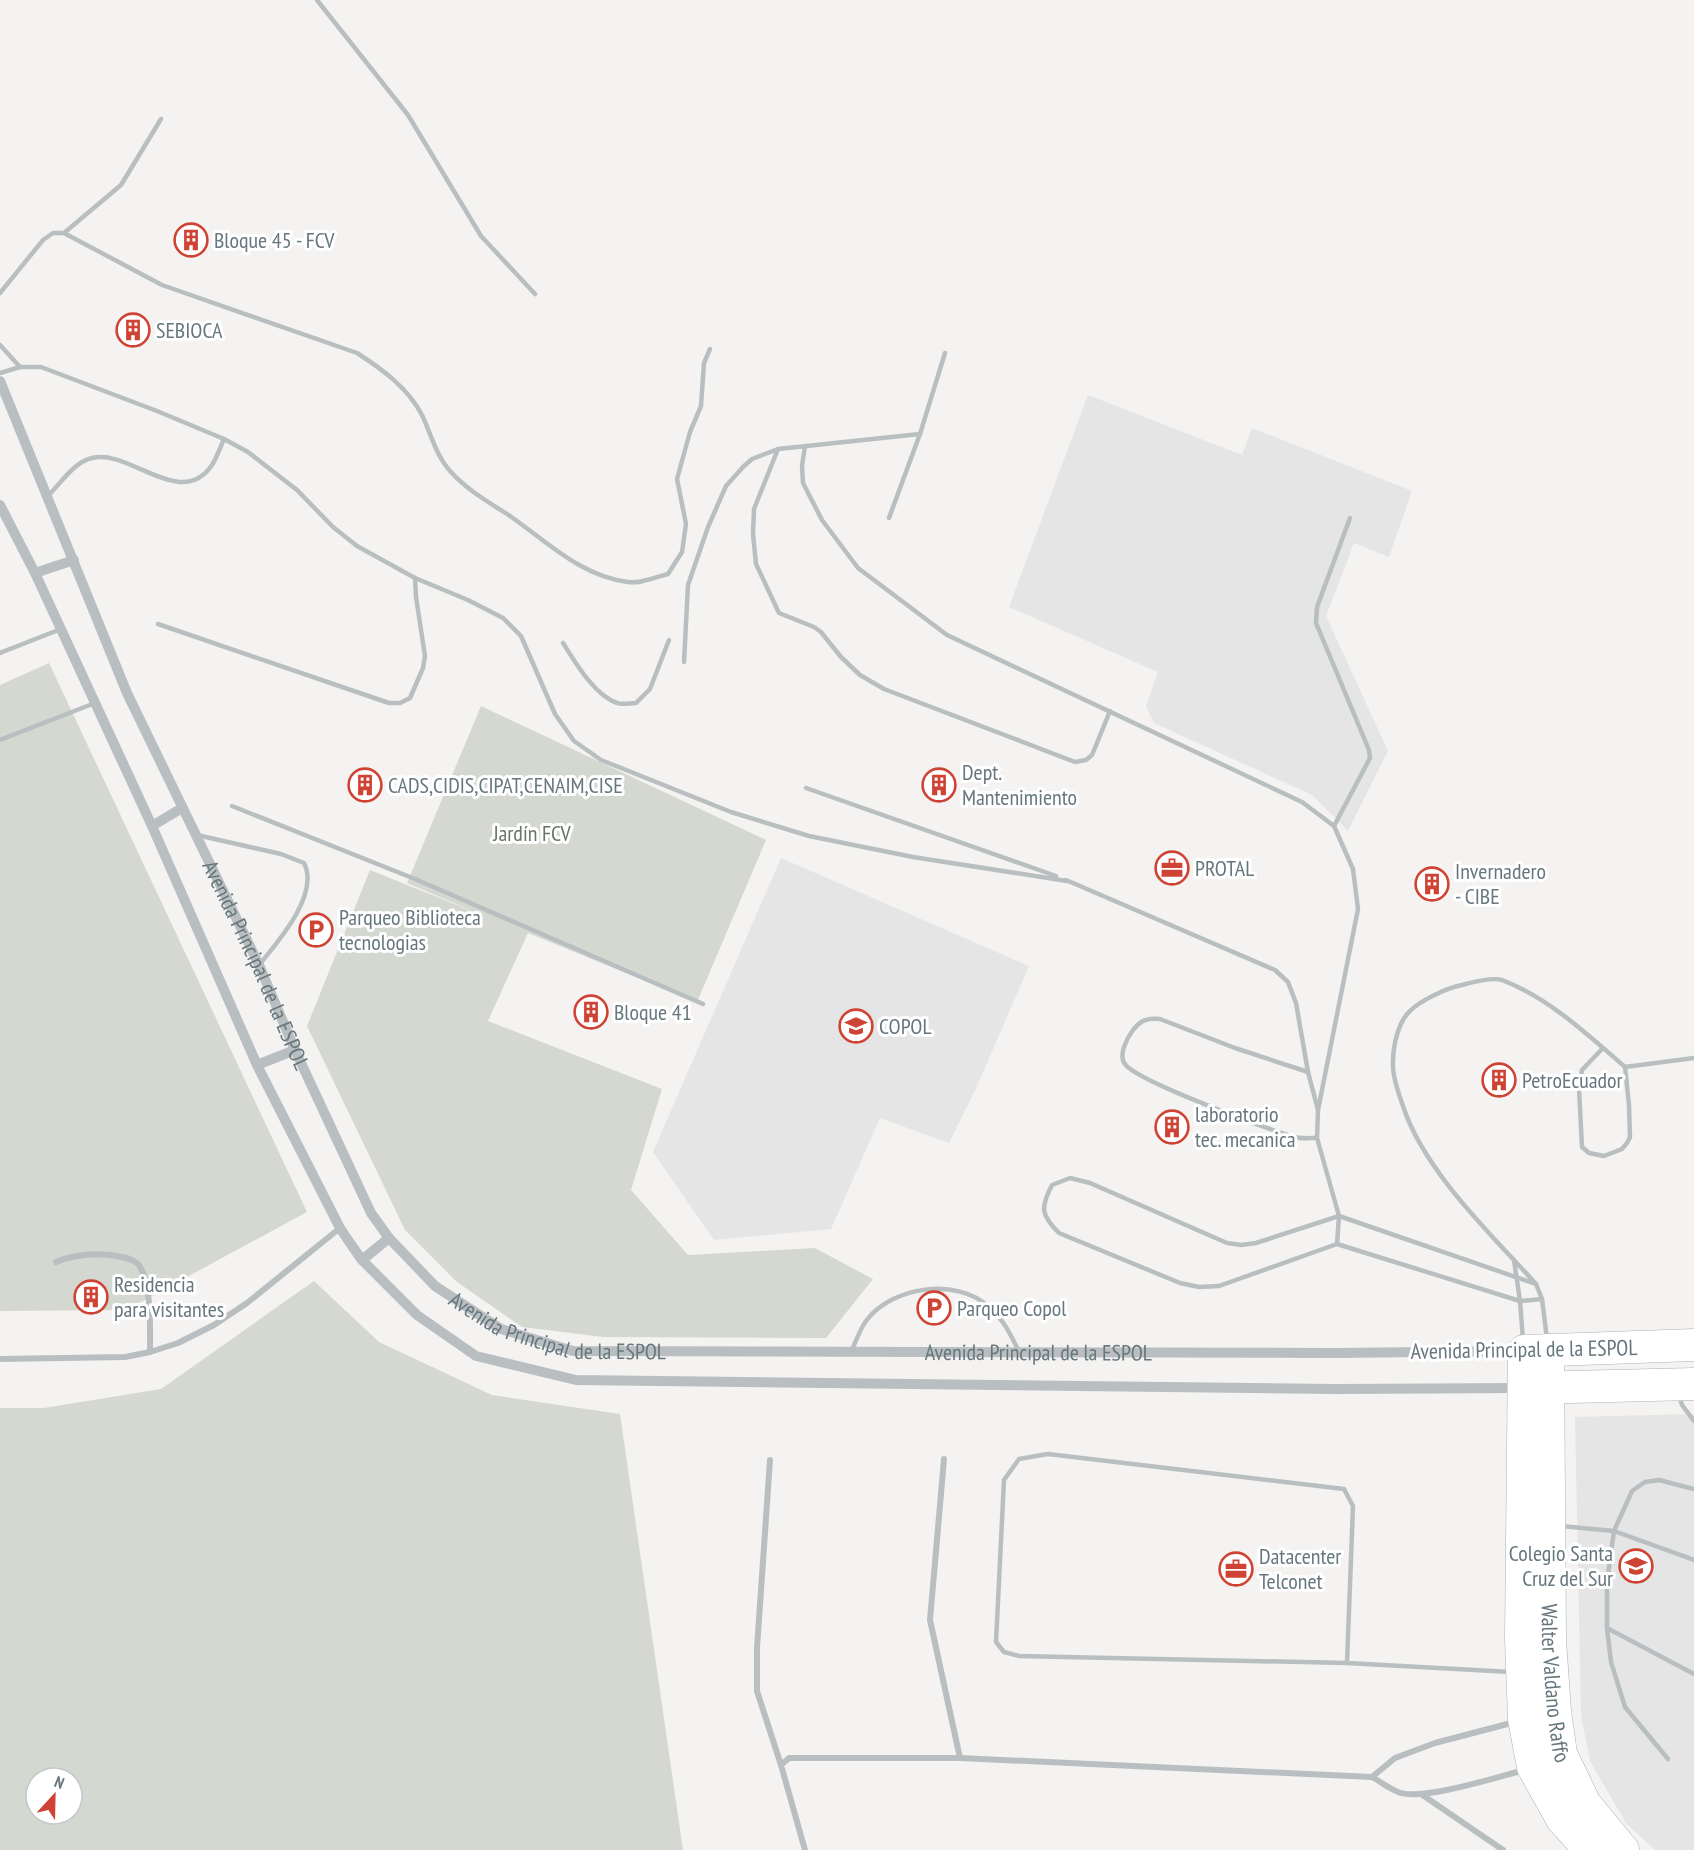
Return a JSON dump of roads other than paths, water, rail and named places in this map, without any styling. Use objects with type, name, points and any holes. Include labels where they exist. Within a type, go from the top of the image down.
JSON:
[{"type":"main road","points":[[1536,1350],[1536,1388]]},
{"type":"main road","name":"Avenida Principal de la ESPOL","points":[[1536,1350],[1681,1365]]},
{"type":"main road","name":"Avenida Principal de la ESPOL","points":[[1536,1388],[1681,1365]]},
{"type":"main road","name":"Walter Valdano Raffo","points":[[1536,1388],[1550,1526],[1536,1640],[1521,1672],[1524,1719],[1533,1767],[1562,1818],[1590,1850]]},
{"type":"main road","name":"Walter Valdano Raffo","points":[[1536,1388],[1536,1640],[1555,1711],[1561,1754],[1585,1804],[1623,1850]]},
{"type":"street","name":"Avenida Principal de la ESPOL","points":[[0,381],[127,693],[259,965],[295,1050],[371,1213],[389,1238],[435,1286],[501,1329],[573,1351],[1536,1350]]},
{"type":"street","name":"Avenida Principal de la ESPOL","points":[[0,505],[3,517],[35,573],[152,826],[257,1065],[340,1228],[362,1260],[417,1315],[476,1356],[576,1380],[1336,1389],[1536,1388]]},
{"type":"street","points":[[35,573],[74,560]]},
{"type":"street","points":[[152,826],[182,808]]},
{"type":"street","points":[[257,1065],[295,1050]]},
{"type":"street","points":[[0,1359],[125,1357],[178,1343],[214,1325],[247,1302],[340,1228]]},
{"type":"street","points":[[362,1260],[389,1238]]},
{"type":"street","points":[[56,1262],[71,1256],[104,1254],[126,1258],[138,1264],[146,1282],[150,1315],[150,1352]]},
{"type":"street","points":[[944,1459],[930,1620],[960,1758]]},
{"type":"street","points":[[770,1460],[756,1690],[781,1765],[805,1850]]},
{"type":"street","points":[[1372,1777],[1395,1758],[1436,1743],[1524,1719]]},
{"type":"street","points":[[781,1765],[789,1758],[960,1758],[1372,1777],[1400,1793],[1421,1794],[1462,1786],[1533,1767]]},
{"type":"street","points":[[1421,1794],[1503,1850]]},
{"type":"lane","points":[[317,0],[408,115],[481,236],[535,294]]},
{"type":"lane","points":[[64,233],[121,185],[160,119]]},
{"type":"lane","points":[[0,293],[43,240],[53,233],[64,233],[162,285],[357,353],[379,367],[404,389],[422,414],[438,454],[451,472],[473,491],[576,564],[602,576],[630,583],[668,574],[682,552],[686,524],[677,479],[690,432],[701,406],[704,363],[710,349]]},
{"type":"lane","points":[[0,345],[20,367]]},
{"type":"lane","points":[[889,518],[920,434],[945,353]]},
{"type":"lane","points":[[0,373],[20,367],[41,367],[156,411],[224,439],[248,452],[297,490],[333,527],[357,546],[416,578],[490,610],[502,618],[521,636],[555,714],[574,741],[601,760],[731,812],[809,836],[913,857],[1067,881]]},
{"type":"lane","points":[[684,662],[688,585],[708,527],[726,486],[752,459],[778,449],[920,434]]},
{"type":"lane","points":[[47,497],[80,463],[93,457],[113,458],[159,478],[181,482],[201,477],[212,465],[224,439]]},
{"type":"lane","points":[[805,446],[802,466],[803,483],[822,520],[858,568],[947,635],[1302,802],[1334,826],[1353,869],[1358,909],[1318,1110],[1317,1138],[1338,1216],[1337,1244]]},
{"type":"lane","points":[[778,449],[754,509],[753,534],[756,564],[779,613],[821,632],[841,657],[860,675],[884,689],[1075,762],[1086,760],[1092,755],[1110,711]]},
{"type":"lane","points":[[1334,826],[1370,758],[1369,750],[1316,623],[1317,607],[1350,518]]},
{"type":"lane","points":[[159,624],[389,703],[400,703],[410,698],[423,668],[425,656],[416,597],[416,578]]},
{"type":"lane","points":[[0,653],[61,629]]},
{"type":"lane","points":[[563,643],[598,691],[617,704],[636,703],[650,689],[669,640]]},
{"type":"lane","points":[[0,740],[95,703]]},
{"type":"lane","points":[[806,788],[1067,881],[1275,970],[1288,982],[1296,1003],[1308,1072],[1318,1110]]},
{"type":"lane","points":[[232,806],[415,879],[703,1004]]},
{"type":"lane","points":[[196,835],[281,854],[304,863],[309,872],[303,898],[291,922],[259,965]]},
{"type":"lane","points":[[1536,1350],[1542,1299],[1536,1284],[1453,1191],[1422,1145],[1403,1107],[1392,1064],[1399,1030],[1410,1011],[1446,989],[1472,982],[1500,979],[1556,1010],[1603,1048],[1625,1067],[1630,1137],[1622,1149],[1604,1156],[1589,1153],[1582,1148],[1579,1089],[1582,1070],[1603,1048]]},
{"type":"lane","points":[[1308,1072],[1150,1018],[1139,1022],[1128,1036],[1122,1057],[1125,1065],[1143,1077],[1246,1120],[1297,1138],[1317,1138]]},
{"type":"lane","points":[[1625,1067],[1694,1058]]},
{"type":"lane","points":[[1536,1284],[1338,1216],[1256,1243],[1241,1245],[1227,1243],[1090,1183],[1070,1178],[1052,1185],[1043,1202],[1046,1220],[1059,1233],[1180,1283],[1199,1287],[1219,1286],[1337,1244],[1520,1301],[1542,1299]]},
{"type":"lane","points":[[1514,1260],[1520,1301],[1536,1350]]},
{"type":"lane","points":[[851,1352],[867,1320],[893,1298],[927,1287],[962,1292],[988,1305],[1007,1326],[1019,1352]]},
{"type":"lane","points":[[1681,1365],[1683,1405],[1694,1421]]},
{"type":"lane","points":[[1347,1663],[1353,1506],[1344,1489],[1048,1454],[1019,1459],[1004,1480],[996,1642],[1004,1652],[1019,1656],[1347,1663],[1521,1672]]},
{"type":"lane","points":[[1668,1759],[1625,1707],[1611,1662],[1607,1628],[1607,1582],[1614,1531],[1632,1491],[1645,1482],[1659,1480],[1694,1489]]},
{"type":"lane","points":[[1550,1526],[1614,1531],[1694,1560]]},
{"type":"lane","points":[[1607,1628],[1694,1674]]},
{"type":"place","name":"Bloque 45 - FCV","points":[[191,240]]},
{"type":"place","name":"SEBIOCA","points":[[133,330]]},
{"type":"place","name":"CADS,CIDIS,CIPAT,CENAIM,CISE","points":[[365,785]]},
{"type":"place","name":"Dept. Mantenimiento","points":[[939,785]]},
{"type":"place","name":"PROTAL","points":[[1172,868]]},
{"type":"place","name":"Invernadero - CIBE","points":[[1432,884]]},
{"type":"place","name":"Parqueo Biblioteca tecnologias","points":[[316,930]]},
{"type":"place","name":"Bloque 41","points":[[591,1012]]},
{"type":"place","name":"COPOL","points":[[856,1026]]},
{"type":"place","name":"PetroEcuador","points":[[1499,1080]]},
{"type":"place","name":"laboratorio tec. mecanica","points":[[1172,1127]]},
{"type":"place","name":"Residencia para visitantes","points":[[91,1297]]},
{"type":"place","name":"Parqueo Copol","points":[[934,1308]]},
{"type":"place","name":"Colegio Santa Cruz del Sur","points":[[1636,1566]]},
{"type":"place","name":"Datacenter Telconet","points":[[1236,1569]]},
{"type":"park label","name":"Jardín FCV","points":[[532,833]]}]
